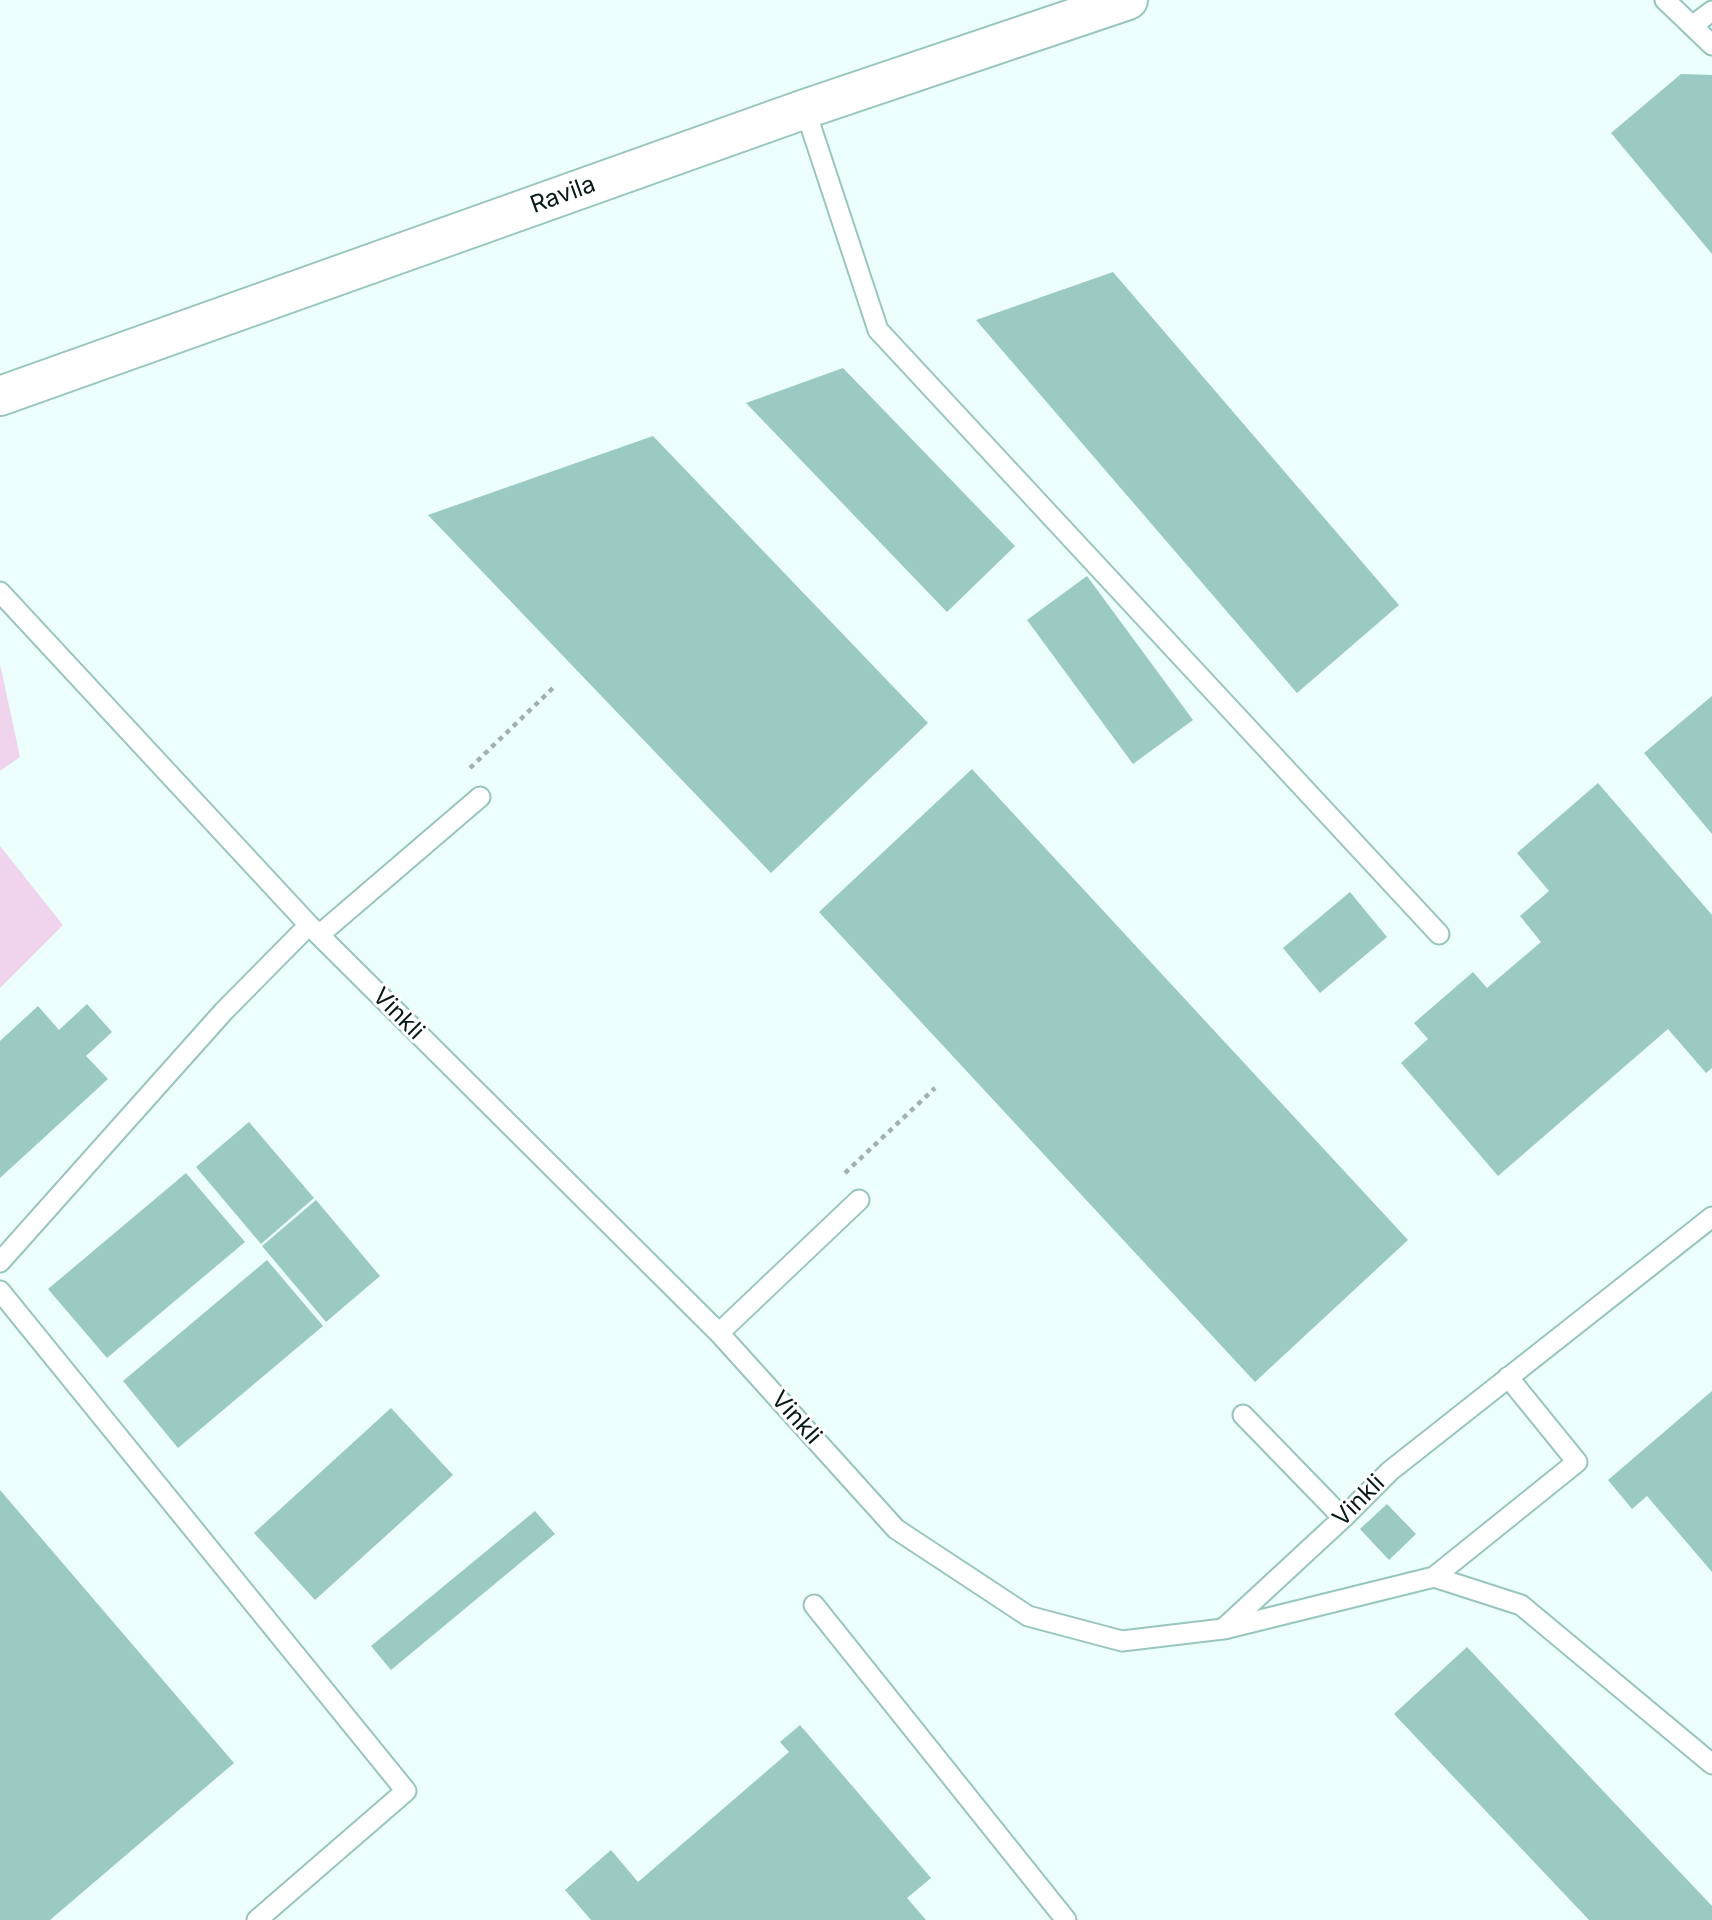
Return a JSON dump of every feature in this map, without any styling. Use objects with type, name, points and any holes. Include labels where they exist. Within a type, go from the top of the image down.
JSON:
[{"type":"street","name":"Ravila","points":[[0,397],[805,109],[1128,0]]},
{"type":"lane","points":[[1665,0],[1712,46]]},
{"type":"lane","points":[[1692,26],[1712,11]]},
{"type":"lane","points":[[805,109],[878,330],[1439,934]]},
{"type":"lane","name":"Vinkli","points":[[0,592],[314,930],[719,1333],[896,1529],[1028,1616],[1122,1641],[1223,1629],[1390,1471],[1712,1217]]},
{"type":"lane","points":[[0,1262],[224,1011],[314,930],[480,797]]},
{"type":"lane","points":[[719,1333],[859,1200]]},
{"type":"lane","points":[[0,1291],[406,1791],[257,1920]]},
{"type":"lane","points":[[1223,1629],[1434,1577],[1577,1462],[1508,1377]]},
{"type":"lane","points":[[1243,1415],[1343,1518]]},
{"type":"lane","points":[[1434,1577],[1521,1605],[1712,1763]]},
{"type":"lane","points":[[814,1605],[1066,1920]]},
{"type":"path","points":[[461,777],[556,685]]},
{"type":"path","points":[[839,1178],[934,1088]]},
{"type":"shaded area","points":[[0,664],[20,757],[0,771]]},
{"type":"shaded area","points":[[0,846],[63,925],[0,988]]},
{"type":"building","points":[[1681,74],[1712,75],[1712,254],[1611,133]]},
{"type":"building","points":[[1113,272],[1399,605],[1297,693],[976,320]]},
{"type":"building","points":[[843,368],[1015,546],[947,612],[746,403]]},
{"type":"building","points":[[653,436],[928,723],[771,873],[428,515]]},
{"type":"building","points":[[1087,576],[1193,720],[1133,764],[1027,620]]},
{"type":"building","points":[[1712,696],[1712,834],[1644,753]]},
{"type":"building","points":[[972,769],[1408,1240],[1255,1382],[819,912]]},
{"type":"building","points":[[1598,783],[1712,915],[1712,1068],[1706,1073],[1668,1029],[1498,1176],[1401,1063],[1428,1039],[1414,1023],[1473,972],[1487,988],[1541,942],[1520,916],[1549,891],[1517,853]]},
{"type":"building","points":[[1350,892],[1387,937],[1320,993],[1283,948]]},
{"type":"building","points":[[87,1004],[112,1032],[86,1056],[108,1079],[0,1178],[0,1041],[38,1006],[59,1030]]},
{"type":"building","points":[[249,1122],[314,1198],[261,1244],[196,1167]]},
{"type":"building","points":[[186,1173],[245,1242],[107,1358],[48,1289]]},
{"type":"building","points":[[316,1200],[380,1276],[326,1322],[262,1246]]},
{"type":"building","points":[[267,1260],[323,1326],[178,1448],[123,1381]]},
{"type":"building","points":[[1712,1391],[1712,1572],[1647,1496],[1632,1509],[1608,1480]]},
{"type":"building","points":[[391,1408],[453,1475],[315,1600],[254,1533]]},
{"type":"building","points":[[0,1490],[234,1763],[50,1920],[0,1920]]},
{"type":"building","points":[[1387,1504],[1416,1534],[1389,1560],[1360,1529]]},
{"type":"building","points":[[535,1511],[555,1534],[391,1670],[371,1646]]},
{"type":"building","points":[[1467,1647],[1712,1906],[1712,1920],[1589,1920],[1394,1714]]},
{"type":"building","points":[[800,1725],[931,1878],[907,1898],[926,1920],[591,1920],[565,1890],[611,1850],[638,1882],[789,1752],[780,1742]]}]
